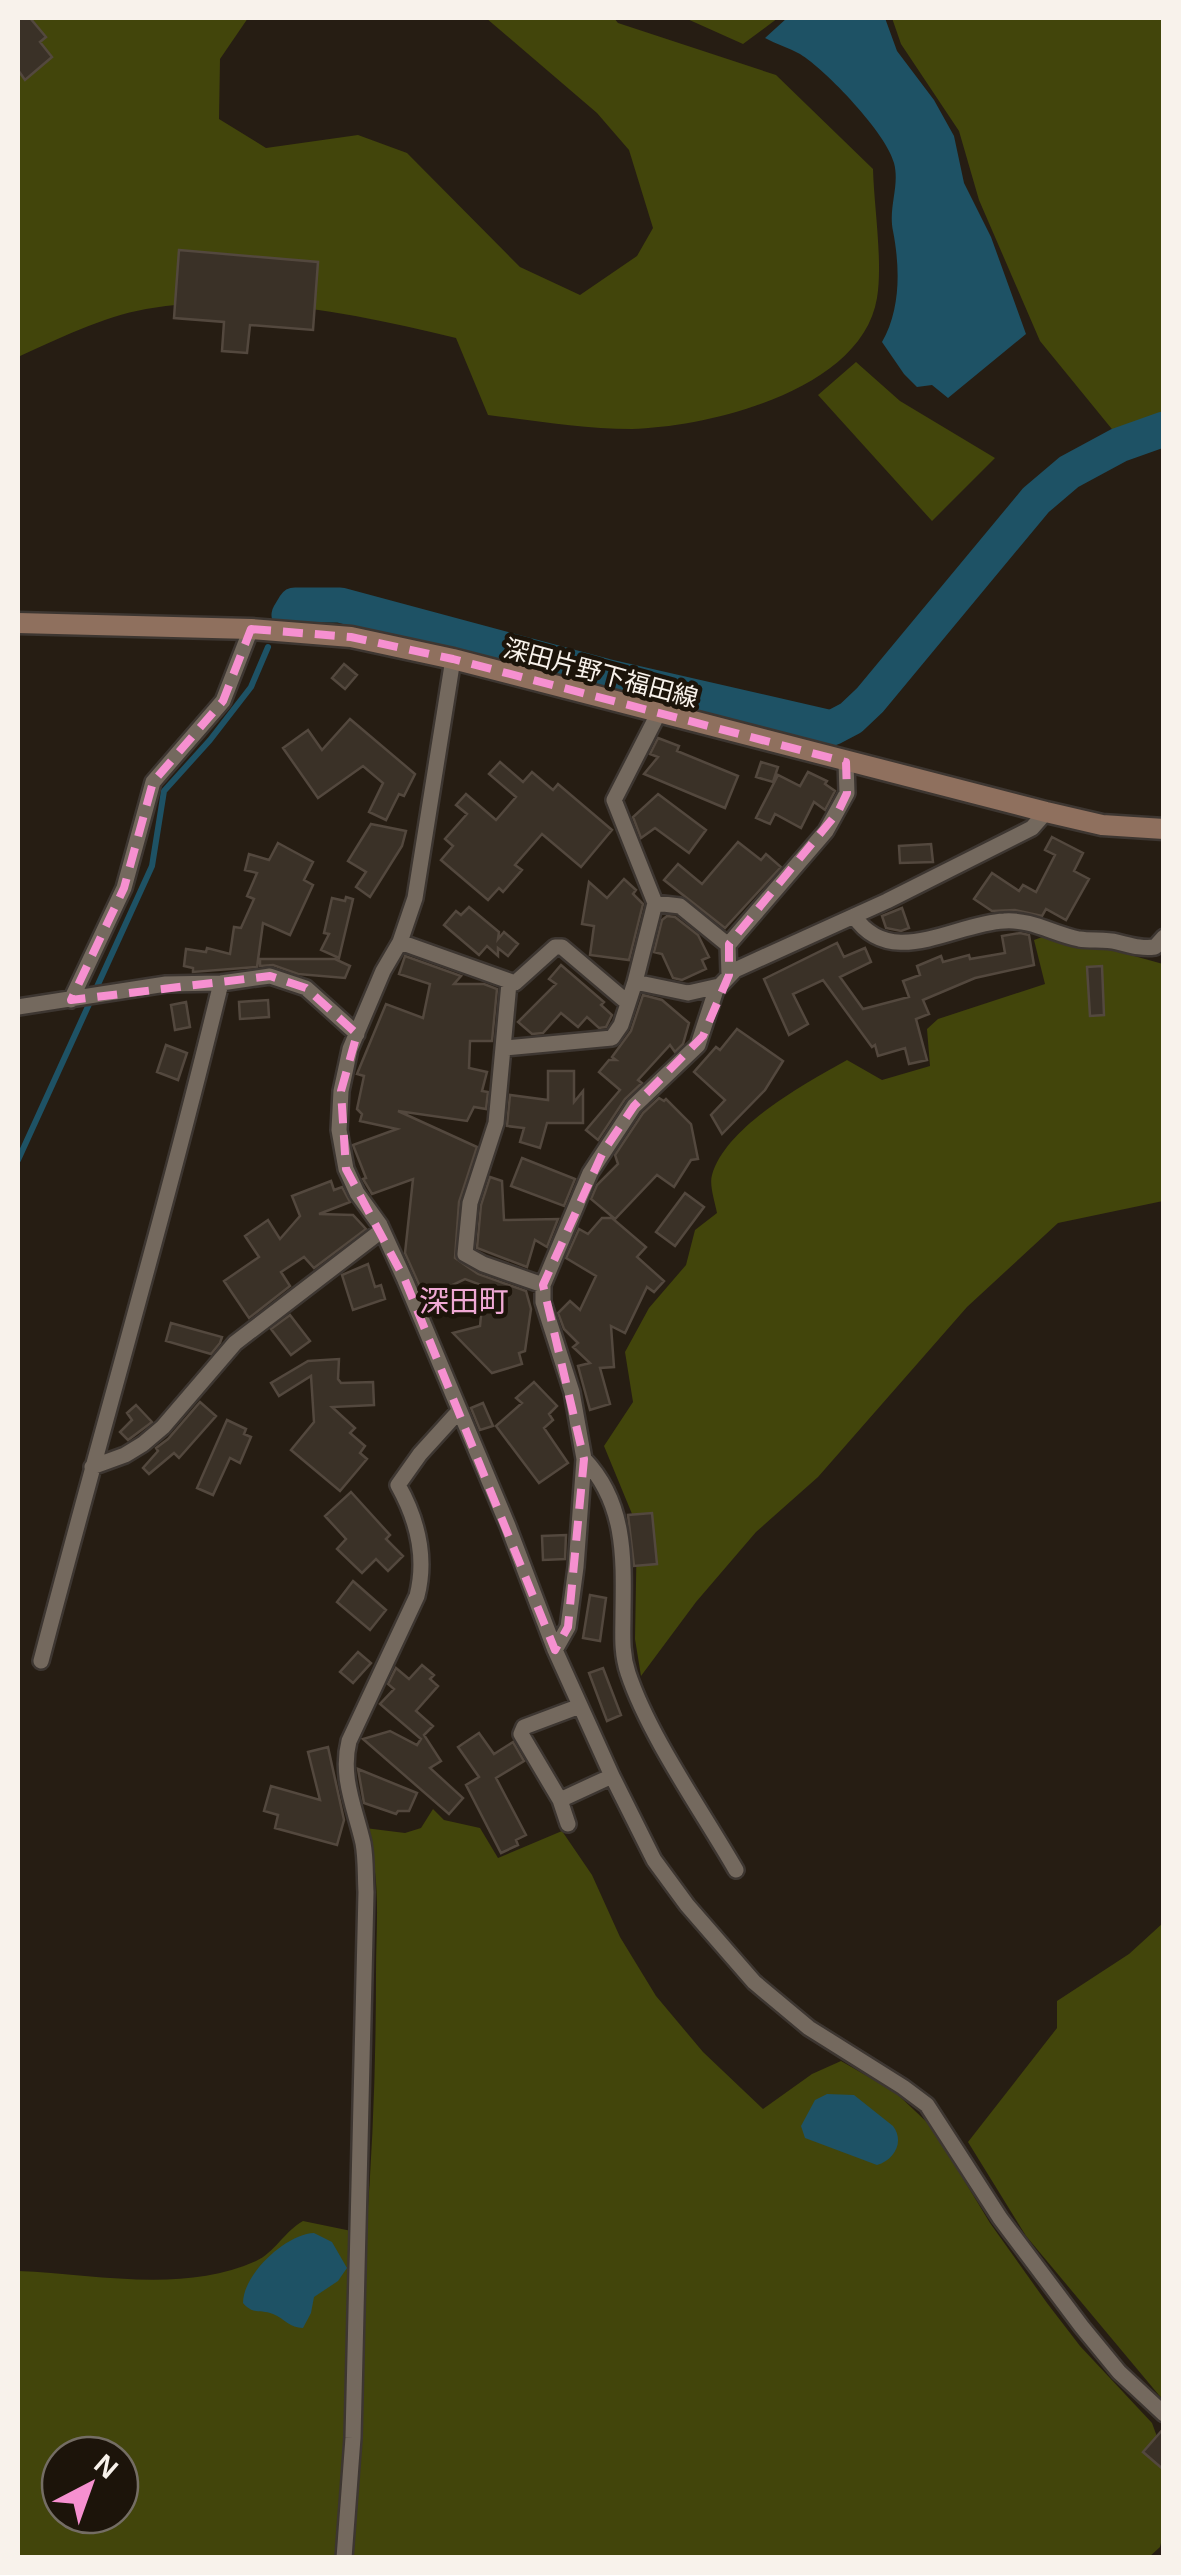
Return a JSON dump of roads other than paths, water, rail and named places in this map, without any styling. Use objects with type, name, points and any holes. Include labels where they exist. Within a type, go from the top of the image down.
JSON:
[{"type":"main road","name":"深田片野下福田線","points":[[18,623],[251,629],[352,637],[454,659],[1046,812],[1102,825],[1164,829]]},
{"type":"street","points":[[70,1000],[124,888],[152,782],[223,701],[251,629]]},
{"type":"street","points":[[454,659],[415,898],[400,942],[383,970],[358,1034],[341,1091],[339,1130],[346,1169],[382,1231],[460,1411],[555,1650],[654,1860],[754,1982],[809,2028],[903,2087],[926,2106],[1000,2218],[1082,2326],[1120,2372],[1164,2414]]},
{"type":"street","points":[[504,1048],[612,1038],[621,1025],[655,903],[614,800],[658,714]]},
{"type":"street","points":[[555,1650],[568,1628],[584,1460],[572,1392],[542,1302],[543,1285],[590,1173],[634,1106],[698,1045],[724,981],[728,945],[826,831],[848,793],[846,762]]},
{"type":"street","points":[[634,982],[688,993],[724,981],[756,959],[854,916],[1032,828],[1046,812]]},
{"type":"street","points":[[655,903],[680,906],[728,945]]},
{"type":"street","points":[[854,916],[872,936],[902,943],[1004,920],[1038,924],[1075,939],[1114,940],[1144,948],[1155,947],[1164,937]]},
{"type":"street","points":[[400,942],[509,983],[528,974],[555,947],[562,947],[628,1003]]},
{"type":"street","points":[[18,1007],[166,984],[221,983],[258,976],[294,982],[318,996],[358,1034]]},
{"type":"street","points":[[40,1661],[176,1167],[221,983]]},
{"type":"street","points":[[509,983],[496,1124],[470,1203],[465,1254],[543,1285]]},
{"type":"street","points":[[92,1467],[143,1444],[176,1413],[235,1343],[382,1231]]},
{"type":"street","points":[[344,2558],[352,2471],[366,1892],[362,1842],[352,1810],[345,1758],[349,1741],[422,1578],[417,1526],[398,1485],[420,1454],[460,1411]]},
{"type":"street","points":[[584,1460],[601,1478],[614,1504],[620,1530],[624,1570],[622,1650],[628,1674],[644,1711],[736,1870]]},
{"type":"street","points":[[568,1824],[560,1800],[520,1734],[524,1728],[580,1706]]},
{"type":"street","points":[[560,1800],[612,1776]]},
{"type":"water","points":[[787,18],[885,18],[897,51],[934,100],[954,136],[964,183],[991,237],[1026,334],[948,398],[932,385],[917,387],[882,342],[893,316],[897,288],[892,222],[896,180],[889,151],[868,120],[825,74],[800,54],[765,38]]},
{"type":"water","points":[[827,2094],[854,2095],[893,2126],[898,2144],[893,2155],[877,2165],[805,2138],[801,2126],[815,2100]]},
{"type":"water","points":[[314,2233],[332,2242],[347,2268],[338,2281],[314,2297],[303,2328],[247,2307],[243,2303],[245,2292],[258,2268],[291,2240]]},
{"type":"waterway","points":[[289,615],[295,605],[340,605],[605,676],[832,728],[851,718],[870,700],[1036,500],[1069,472],[1119,445],[1164,429]]},
{"type":"waterway","points":[[18,1160],[152,866],[164,791],[251,687],[268,647]]},
{"type":"district","name":"深田町","points":[[464,1301]]}]
